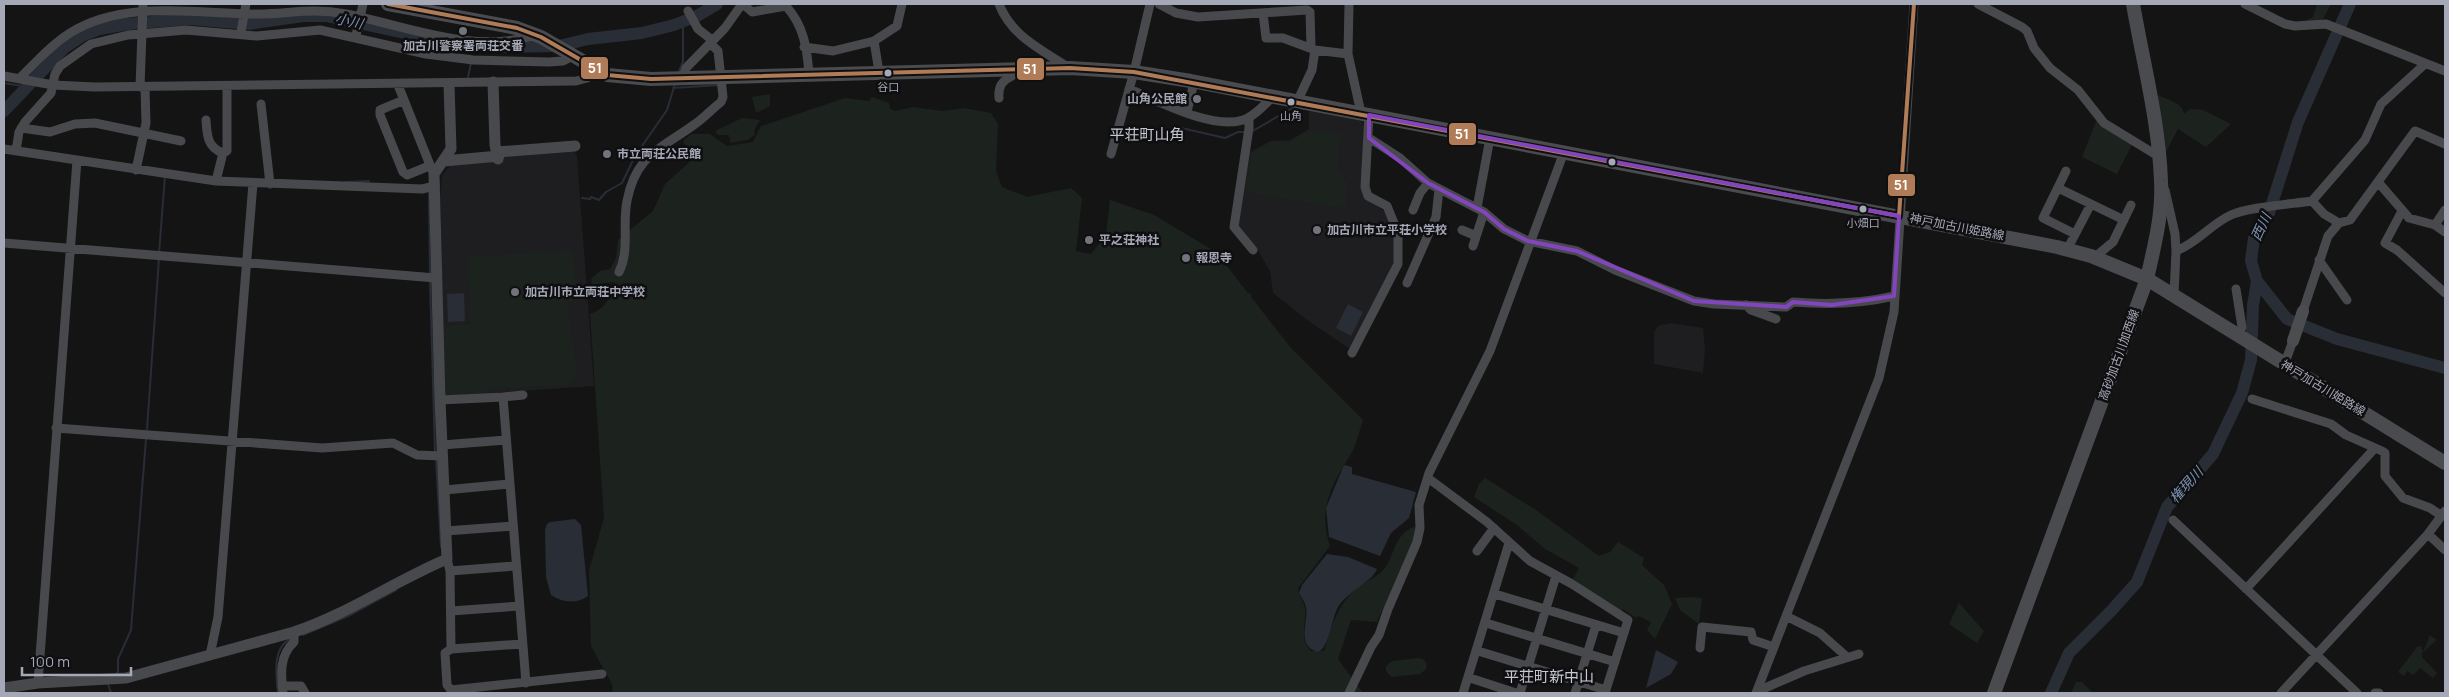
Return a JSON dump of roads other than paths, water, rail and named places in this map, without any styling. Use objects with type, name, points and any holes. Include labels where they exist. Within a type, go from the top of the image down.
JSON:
[{"type":"main road","name":"神戸加古川姫路線","points":[[388,4],[426,7],[502,24],[538,36],[596,70],[617,78],[1070,68],[1134,72],[1365,114],[2057,247],[2095,257],[2147,279],[2445,463]]},
{"type":"main road","name":"高砂加古川加西線","points":[[1994,693],[2147,279],[2158,224],[2162,182],[2159,154],[2133,4]]},
{"type":"main road","points":[[2294,339],[2302,312]]},
{"type":"street","points":[[241,32],[246,4]]},
{"type":"street","points":[[356,36],[363,4]]},
{"type":"street","points":[[683,78],[686,68],[725,28],[743,4],[752,12],[786,6],[798,18],[809,74]]},
{"type":"street","points":[[804,48],[833,51],[874,41],[897,26],[902,4]]},
{"type":"street","points":[[999,4],[1005,20],[1017,33],[1070,68]]},
{"type":"street","points":[[1111,154],[1134,72],[1150,4]]},
{"type":"street","points":[[1159,4],[1176,12],[1198,18],[1293,13],[1296,7],[1310,12],[1313,48],[1312,70],[1297,102]]},
{"type":"street","points":[[1348,4],[1348,54],[1365,114],[1369,138],[1366,147],[1365,188],[1368,196],[1387,206],[1398,233],[1398,264],[1352,353]]},
{"type":"street","points":[[1757,691],[1879,378],[1894,312],[1914,4]]},
{"type":"street","points":[[1978,4],[2026,30],[2034,48],[2050,68],[2078,90],[2104,123],[2153,153],[2159,154]]},
{"type":"street","points":[[2245,4],[2285,24],[2295,26],[2326,24],[2445,71]]},
{"type":"street","points":[[136,167],[144,133],[142,8]]},
{"type":"street","points":[[20,79],[61,39],[71,32],[100,20],[142,8],[244,15],[309,10],[360,18],[464,39],[504,41],[522,40],[538,36]]},
{"type":"street","points":[[619,272],[625,248],[624,231],[627,200],[640,164],[664,144],[696,124],[721,102],[724,91],[718,51],[698,29],[688,11]]},
{"type":"street","points":[[1263,14],[1266,38],[1294,41],[1313,48],[1348,54]]},
{"type":"street","points":[[17,148],[21,128],[51,93],[49,84],[60,66],[79,51],[102,40],[142,33],[186,30],[257,36],[320,30],[426,54],[473,60],[549,62],[563,61],[573,56]]},
{"type":"street","points":[[874,41],[879,72]]},
{"type":"street","points":[[2176,251],[2192,243],[2214,224],[2235,213],[2312,201],[2365,140],[2381,104],[2425,64]]},
{"type":"street","points":[[999,98],[999,87],[1012,76],[1012,69]]},
{"type":"street","points":[[4,76],[49,84],[143,87],[398,85],[583,80],[596,70]]},
{"type":"street","points":[[493,82],[494,136],[498,156]]},
{"type":"street","points":[[1187,112],[1194,82]]},
{"type":"street","points":[[404,100],[380,110],[380,115],[403,172],[407,175],[431,170],[444,161],[451,149],[449,84]]},
{"type":"street","points":[[398,85],[431,170],[435,186],[440,400],[447,559],[450,571],[451,648]]},
{"type":"street","points":[[216,178],[223,153],[227,151],[227,86]]},
{"type":"street","points":[[1129,89],[1187,112],[1217,121],[1234,122],[1249,118],[1273,97]]},
{"type":"street","points":[[261,104],[270,184]]},
{"type":"street","points":[[1249,118],[1249,131],[1234,227],[1253,250]]},
{"type":"street","points":[[206,120],[209,143],[213,148],[223,153]]},
{"type":"street","points":[[21,128],[50,132],[75,124],[95,123],[181,141]]},
{"type":"street","points":[[2302,312],[2328,236],[2340,223],[2350,220],[2415,131],[2445,144]]},
{"type":"street","points":[[1369,138],[1400,158],[1428,183],[1480,210],[1504,229],[1528,241],[1532,240],[1577,251],[1615,270],[1694,301],[1714,304],[1786,307],[1793,302],[1832,305],[1867,302],[1894,296]]},
{"type":"street","points":[[1473,246],[1477,233],[1490,138]]},
{"type":"street","points":[[444,161],[575,146]]},
{"type":"street","points":[[4,149],[17,148],[77,160],[253,183],[422,188],[435,186]]},
{"type":"street","points":[[1349,693],[1371,647],[1380,635],[1388,609],[1415,548],[1420,528],[1419,505],[1428,478],[1483,367],[1564,152]]},
{"type":"street","points":[[38,683],[77,160]]},
{"type":"street","points":[[2066,172],[2043,218],[2075,234]]},
{"type":"street","points":[[2162,182],[2172,216],[2176,251],[2174,295]]},
{"type":"street","points":[[2378,182],[2402,211],[2416,221],[2435,225],[2445,232]]},
{"type":"street","points":[[210,656],[218,617],[245,261],[253,183]]},
{"type":"street","points":[[1413,210],[1420,193],[1428,183]]},
{"type":"street","points":[[1407,283],[1436,217],[1439,188]]},
{"type":"street","points":[[2058,188],[2124,220]]},
{"type":"street","points":[[2312,201],[2324,214],[2340,223]]},
{"type":"street","points":[[2070,244],[2090,204]]},
{"type":"street","points":[[2095,257],[2112,242],[2131,205]]},
{"type":"street","points":[[2435,225],[2445,210]]},
{"type":"street","points":[[2402,211],[2385,243],[2397,250],[2445,293]]},
{"type":"street","points":[[1462,230],[1474,235],[1477,233]]},
{"type":"street","points":[[4,243],[245,261],[436,278]]},
{"type":"street","points":[[2319,260],[2347,300]]},
{"type":"street","points":[[2236,289],[2242,323],[2240,337]]},
{"type":"street","points":[[1746,305],[1751,310],[1776,319]]},
{"type":"street","points":[[2284,365],[2294,339]]},
{"type":"street","points":[[440,400],[523,394]]},
{"type":"street","points":[[503,396],[515,566],[526,683]]},
{"type":"street","points":[[2252,399],[2331,424],[2346,435],[2385,453],[2385,476],[2403,498],[2443,514],[2428,534],[2281,693]]},
{"type":"street","points":[[56,428],[322,448],[388,443],[417,455],[506,440]]},
{"type":"street","points":[[2246,589],[2375,448]]},
{"type":"street","points":[[1428,478],[1494,528],[1530,561],[1628,620],[1606,692],[1478,651]]},
{"type":"street","points":[[445,490],[509,484]]},
{"type":"street","points":[[2172,520],[2357,693]]},
{"type":"street","points":[[446,531],[512,526]]},
{"type":"street","points":[[1477,551],[1494,528]]},
{"type":"street","points":[[2428,534],[2445,550]]},
{"type":"street","points":[[1463,693],[1470,678],[1510,543]]},
{"type":"street","points":[[11,691],[38,683],[126,678],[294,632],[313,626],[372,598],[426,568],[447,559]]},
{"type":"street","points":[[450,571],[515,566]]},
{"type":"street","points":[[1520,693],[1556,576]]},
{"type":"street","points":[[1495,594],[1624,633]]},
{"type":"street","points":[[451,611],[519,606]]},
{"type":"street","points":[[1786,616],[1820,634],[1847,657]]},
{"type":"street","points":[[1486,623],[1615,662]]},
{"type":"street","points":[[1575,693],[1596,625]]},
{"type":"street","points":[[1700,648],[1702,627],[1751,632],[1753,640],[1774,647]]},
{"type":"street","points":[[294,632],[294,642],[285,650],[282,663],[282,689],[301,686],[305,693]]},
{"type":"street","points":[[522,644],[451,648],[445,653],[447,685],[451,690],[602,674]]},
{"type":"street","points":[[1749,693],[1794,675],[1859,654]]},
{"type":"street","points":[[1470,678],[1516,693]]},
{"type":"waterway","name":"小川","points":[[4,111],[64,48],[82,36],[100,29],[128,24],[189,19],[249,24],[303,16],[326,16],[455,44],[497,47],[559,46],[588,39],[642,33],[674,25],[697,16],[717,4]]},
{"type":"waterway","name":"西川","points":[[2350,4],[2298,122],[2269,213],[2254,238],[2251,261],[2257,281],[2287,319],[2337,339],[2445,368]]},
{"type":"waterway","points":[[679,71],[683,62],[683,23]]},
{"type":"waterway","points":[[468,77],[471,63]]},
{"type":"waterway","points":[[4,83],[28,87]]},
{"type":"waterway","points":[[582,198],[590,199],[591,197],[599,200],[606,192],[622,183],[635,156],[667,110],[675,84]]},
{"type":"waterway","points":[[673,88],[720,85]]},
{"type":"waterway","points":[[1251,132],[1294,107]]},
{"type":"waterway","points":[[1177,127],[1225,138],[1238,132],[1246,132]]},
{"type":"waterway","points":[[642,156],[650,150]]},
{"type":"waterway","points":[[159,253],[165,176]]},
{"type":"waterway","points":[[346,182],[369,181]]},
{"type":"waterway","points":[[429,193],[430,275]]},
{"type":"waterway","points":[[147,429],[159,258]]},
{"type":"waterway","points":[[430,280],[435,452]]},
{"type":"waterway","name":"権現川","points":[[2051,693],[2069,653],[2137,582],[2167,507],[2213,454],[2242,393],[2251,360],[2253,305],[2257,281]]},
{"type":"waterway","points":[[116,674],[118,672],[118,659],[131,630],[146,439]]},
{"type":"waterway","points":[[436,459],[441,547]]},
{"type":"waterway","points":[[303,635],[348,616],[396,590]]},
{"type":"waterway","points":[[278,693],[276,671],[278,655],[285,643],[291,639]]},
{"type":"waterway","points":[[108,684],[111,693]]},
{"type":"place","name":"加古川警察署両荘交番","points":[[463,31]]},
{"type":"place","name":"谷口","points":[[888,73]]},
{"type":"place","name":"山角公民館","points":[[1197,99]]},
{"type":"place","name":"山角","points":[[1291,102]]},
{"type":"place","name":"市立両荘公民館","points":[[607,154]]},
{"type":"place","name":"小畑口","points":[[1863,209]]},
{"type":"place","name":"加古川市立平荘小学校","points":[[1317,230]]},
{"type":"place","name":"平之荘神社","points":[[1089,240]]},
{"type":"place","name":"報恩寺","points":[[1186,258]]},
{"type":"place","name":"加古川市立両荘中学校","points":[[515,292]]},
{"type":"district","name":"平荘町山角","points":[[1147,135]]},
{"type":"district","name":"平荘町新中山","points":[[1549,677]]}]
